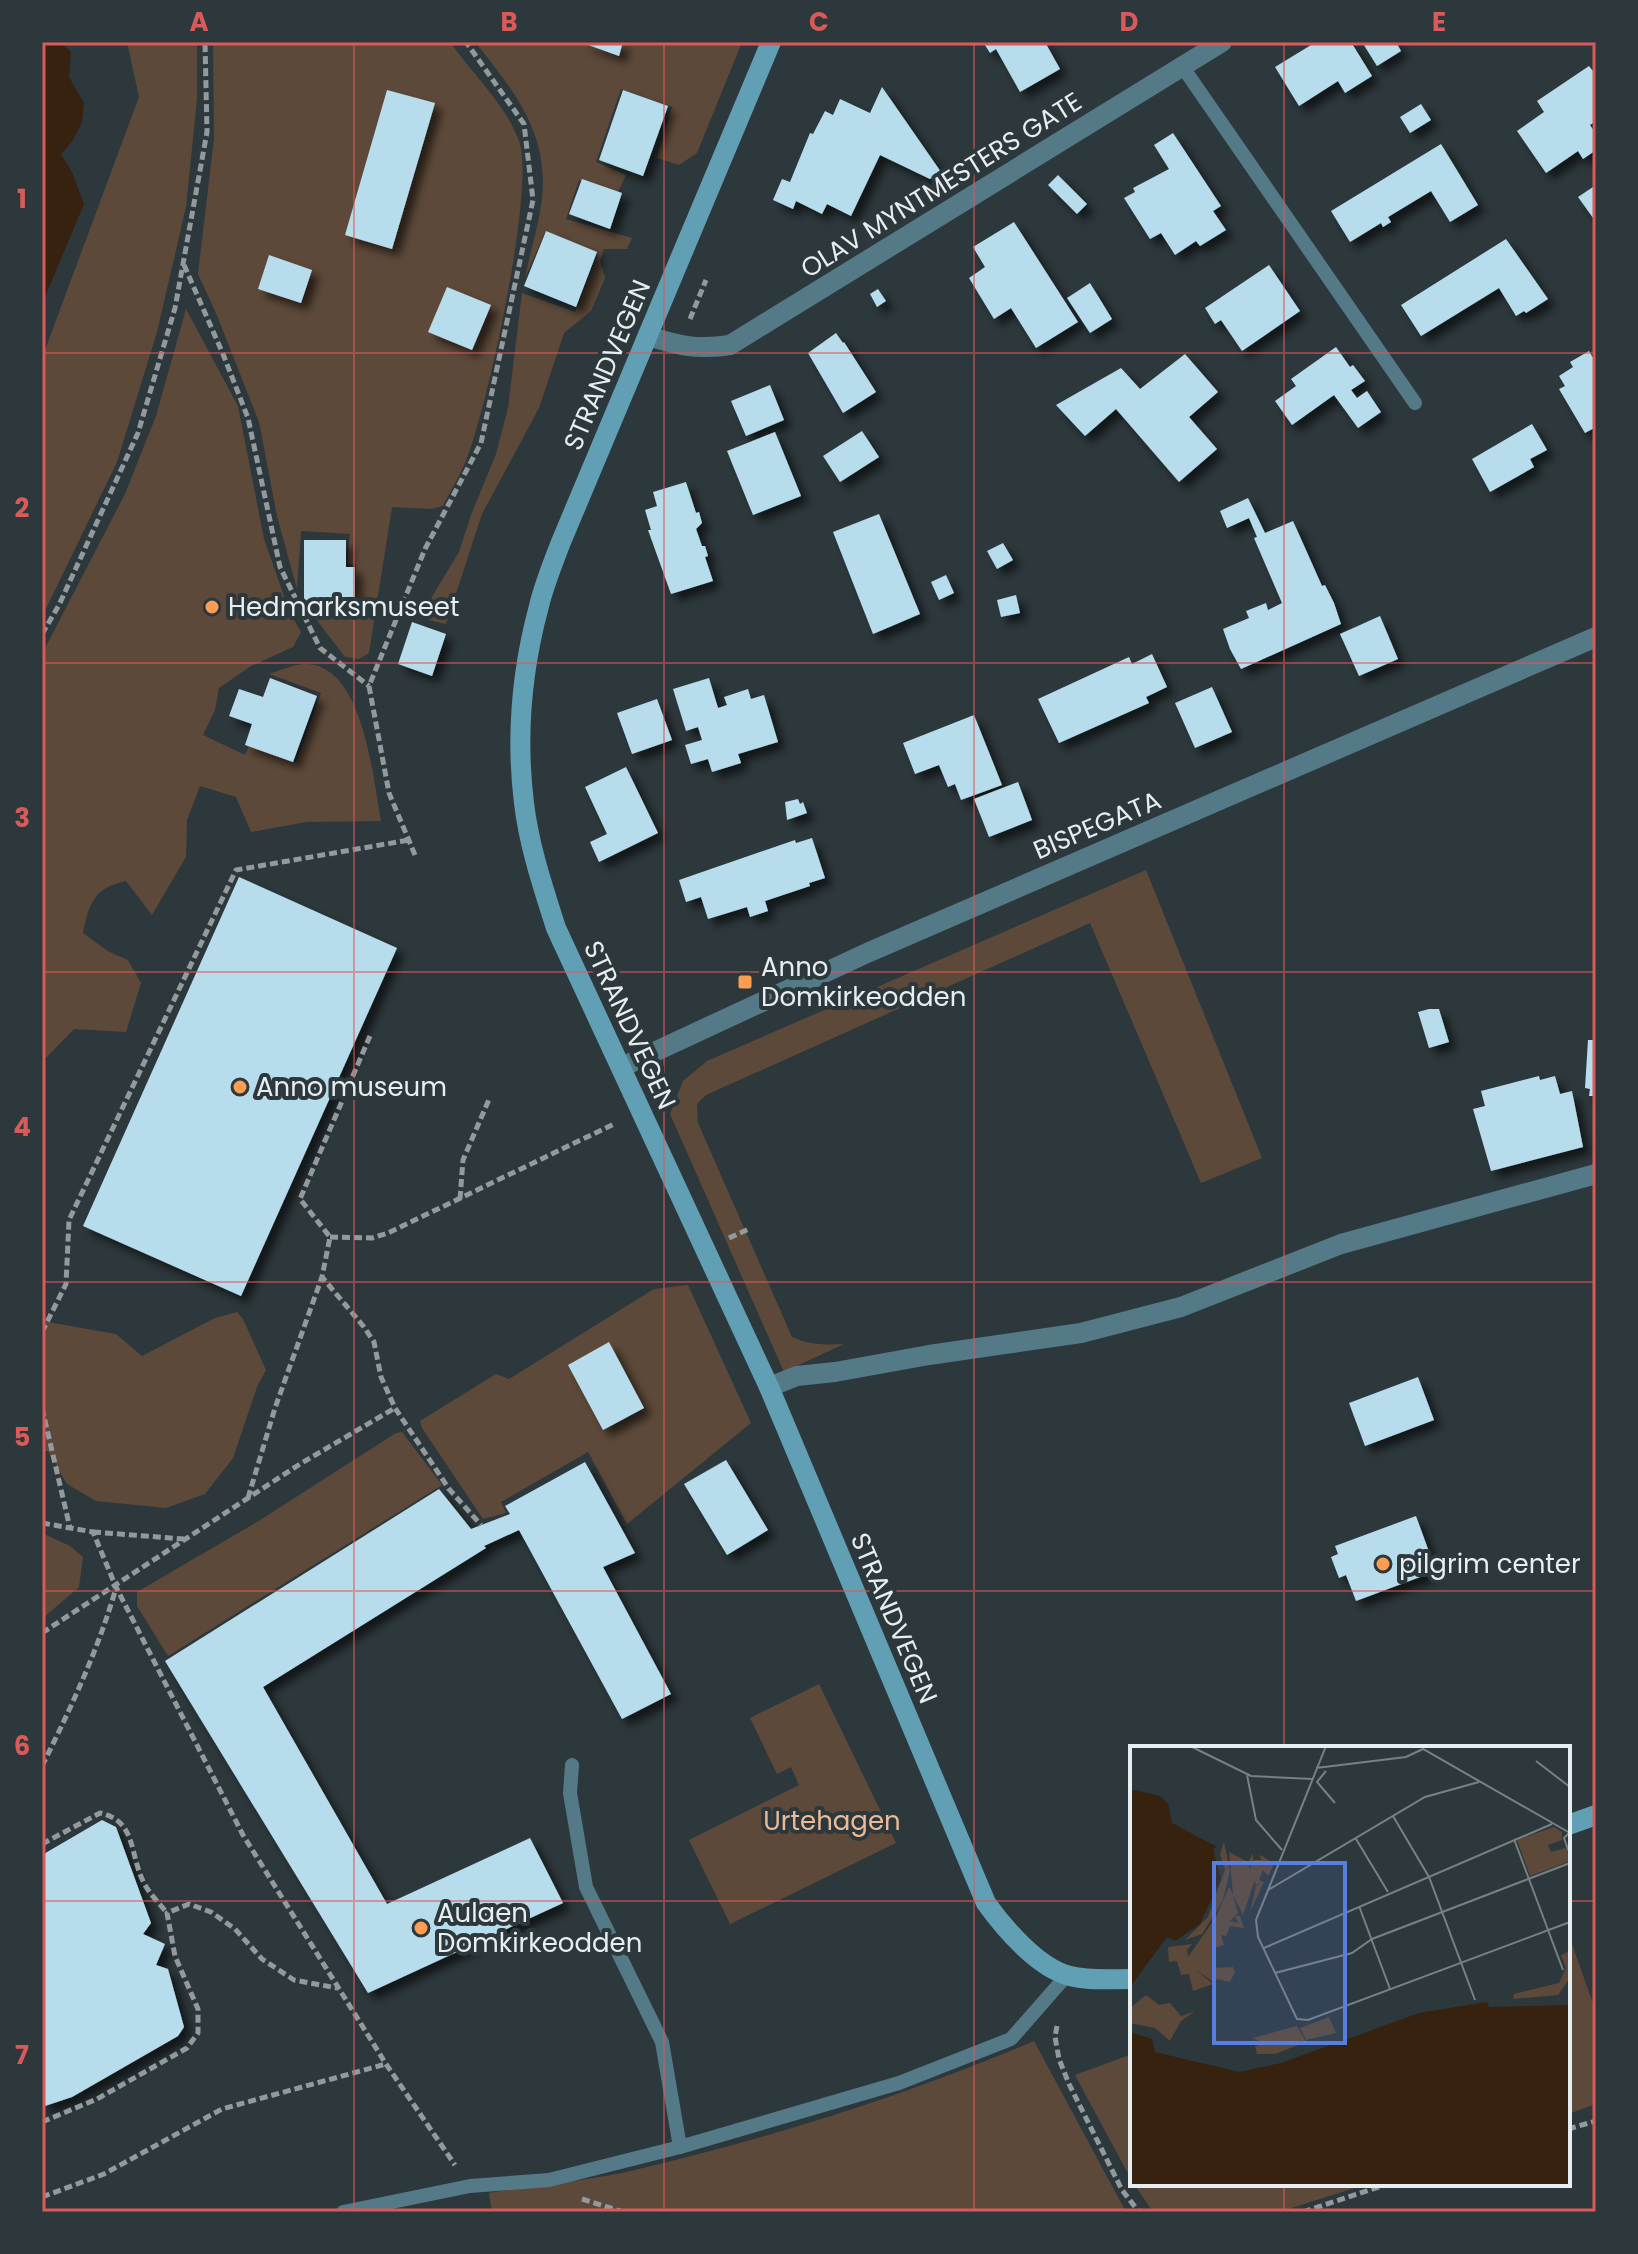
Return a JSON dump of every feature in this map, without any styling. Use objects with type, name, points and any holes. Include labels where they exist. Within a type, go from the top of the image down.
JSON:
[{"type":"main road","name":"STRANDVEGEN","points":[[771,42],[561,542],[539,606],[521,716],[520,760],[524,804],[534,856],[556,928],[769,1387],[986,1903],[1007,1932],[1067,1975]]},
{"type":"main road","points":[[1570,1824],[1596,1815]]},
{"type":"main road","points":[[1067,1975],[1130,1979]]},
{"type":"street","name":"OLAV MYNTMESTERS GATE","points":[[648,336],[679,346],[703,349],[730,345],[1222,42]]},
{"type":"street","name":"BISPEGATA","points":[[622,1067],[867,953],[1596,637]]},
{"type":"street","points":[[769,1387],[797,1376],[1081,1333],[1181,1307],[1341,1244],[1596,1174]]},
{"type":"lane","points":[[1182,66],[1415,403]]},
{"type":"lane","points":[[572,1765],[570,1793],[586,1887],[662,2042],[680,2147]]},
{"type":"lane","points":[[343,2212],[470,2186],[549,2180],[680,2147],[899,2083],[1011,2039],[1067,1975]]},
{"type":"path","points":[[42,634],[59,605],[138,433],[175,308],[207,132],[205,42]]},
{"type":"path","points":[[415,855],[389,793],[369,686],[425,549],[481,443],[533,200],[524,124],[466,42]]},
{"type":"path","points":[[184,265],[248,418],[280,567],[320,648],[369,686]]},
{"type":"path","points":[[42,1332],[66,1284],[69,1220],[236,870],[409,840]]},
{"type":"path","points":[[248,1499],[275,1408],[322,1277],[330,1237],[300,1199],[370,1036]]},
{"type":"path","points":[[460,1200],[463,1160],[490,1097]]},
{"type":"path","points":[[330,1237],[372,1238],[388,1233],[641,1110]]},
{"type":"path","points":[[322,1277],[374,1342],[381,1377],[395,1408],[449,1489],[481,1525]]},
{"type":"path","points":[[42,1408],[71,1528]]},
{"type":"path","points":[[42,1633],[300,1464],[395,1408]]},
{"type":"path","points":[[42,1523],[93,1532],[187,1540]]},
{"type":"path","points":[[93,1532],[116,1587],[243,1835],[386,2064],[470,2186]]},
{"type":"path","points":[[42,1766],[105,1627],[116,1587]]},
{"type":"path","points":[[42,1844],[100,1813],[116,1816],[126,1830],[144,1883],[167,1913],[170,1944],[198,2009],[198,2033],[187,2048],[97,2099],[42,2122]]},
{"type":"path","points":[[167,1913],[189,1904],[211,1912],[235,1929],[262,1959],[294,1980],[338,1988]]},
{"type":"path","points":[[1058,2022],[1055,2037],[1059,2059],[1069,2084],[1122,2190],[1139,2212]]},
{"type":"path","points":[[42,2197],[104,2174],[222,2109],[386,2064]]},
{"type":"path","points":[[1570,2128],[1596,2121]]},
{"type":"path","points":[[1303,2212],[1382,2186]]},
{"type":"green space","points":[[127,42],[197,42],[197,99],[186,207],[157,332],[117,462],[42,617],[42,358],[139,97]]},
{"type":"green space","points":[[213,42],[450,42],[506,114],[519,141],[521,202],[515,248],[497,348],[476,432],[465,464],[443,506],[431,509],[392,507],[369,653],[359,659],[345,657],[303,602],[344,604],[347,597],[355,597],[356,565],[347,564],[350,534],[301,531],[297,589],[277,516],[259,422],[198,274],[214,139]]},
{"type":"green space","points":[[475,42],[742,42],[697,153],[679,165],[657,158],[672,107],[621,89],[596,162],[626,175],[618,192],[579,180],[566,219],[632,238],[627,249],[604,249],[600,261],[605,278],[591,311],[564,333],[539,408],[482,514],[446,624],[419,618],[459,552],[496,454],[508,408],[522,293],[575,312],[598,254],[545,232],[525,278],[542,198],[540,153],[534,132],[515,95]]},
{"type":"green space","points":[[186,309],[238,406],[264,539],[290,613],[301,632],[293,647],[251,666],[219,688],[215,710],[203,735],[245,755],[249,746],[296,762],[321,693],[269,674],[301,664],[325,669],[341,683],[362,727],[381,821],[307,822],[251,832],[236,797],[200,786],[187,820],[186,857],[152,915],[126,881],[100,893],[88,913],[83,933],[109,952],[128,960],[141,983],[126,1032],[74,1029],[42,1062],[42,654],[125,494],[156,416]]},
{"type":"green space","points":[[1146,870],[1262,1158],[1201,1183],[1090,923],[706,1095],[697,1104],[698,1123],[792,1337],[817,1344],[844,1344],[784,1372],[670,1114],[683,1081],[707,1061]]},
{"type":"green space","points":[[688,1285],[751,1423],[627,1524],[588,1452],[501,1502],[506,1513],[483,1519],[420,1421],[496,1374],[509,1379],[654,1289]]},
{"type":"green space","points":[[237,1312],[266,1370],[257,1387],[233,1458],[205,1494],[166,1508],[96,1501],[67,1484],[48,1451],[42,1452],[42,1321],[116,1334],[142,1356],[215,1318]]},
{"type":"green space","points":[[402,1432],[442,1485],[168,1656],[137,1606],[137,1592]]},
{"type":"green space","points":[[42,1533],[70,1546],[83,1557],[79,1587],[42,1619]]},
{"type":"green space","name":"Urtehagen","points":[[819,1684],[896,1843],[730,1924],[689,1840],[799,1785],[791,1767],[777,1774],[750,1718]]},
{"type":"green space","points":[[1570,1939],[1596,2012],[1596,2104],[1570,2113]]},
{"type":"green space","points":[[1034,2041],[1126,2212],[492,2212],[489,2193],[583,2180],[690,2157],[889,2097]]},
{"type":"green space","points":[[1130,2055],[1130,2177],[1075,2075]]},
{"type":"green space","points":[[1135,2186],[1361,2186],[1279,2212],[1153,2212]]},
{"type":"shaded area","points":[[42,42],[61,42],[71,52],[69,77],[84,103],[82,122],[61,154],[72,172],[84,204],[42,304]]},
{"type":"building","points":[[580,42],[623,42],[619,56]]},
{"type":"building","points":[[983,42],[1045,42],[1060,69],[1020,92],[996,49],[990,53]]},
{"type":"building","points":[[1316,42],[1351,42],[1372,76],[1345,93],[1338,81],[1299,106],[1275,67]]},
{"type":"building","points":[[1362,42],[1396,42],[1401,51],[1377,66]]},
{"type":"building","points":[[1589,66],[1596,75],[1596,121],[1590,125],[1596,134],[1596,150],[1583,159],[1578,151],[1546,173],[1517,131],[1544,112],[1537,101]]},
{"type":"building","points":[[882,87],[941,172],[930,179],[880,155],[851,216],[827,204],[822,214],[796,201],[793,209],[773,200],[782,179],[790,182],[810,133],[813,134],[825,111],[833,115],[840,99],[870,113]]},
{"type":"building","points":[[387,90],[435,103],[392,249],[345,235]]},
{"type":"building","points":[[623,90],[668,106],[643,176],[599,160]]},
{"type":"building","points":[[1421,104],[1431,120],[1410,133],[1400,117]]},
{"type":"building","points":[[1173,133],[1221,206],[1213,211],[1226,230],[1200,246],[1196,241],[1175,255],[1161,233],[1150,239],[1124,198],[1135,192],[1133,188],[1169,169],[1154,145]]},
{"type":"building","points":[[1441,144],[1478,205],[1450,222],[1431,191],[1388,217],[1391,222],[1383,227],[1381,223],[1350,242],[1331,211]]},
{"type":"building","points":[[1058,175],[1087,204],[1077,214],[1048,185]]},
{"type":"building","points":[[582,179],[622,193],[610,229],[569,214]]},
{"type":"building","points":[[1596,185],[1596,222],[1578,197]]},
{"type":"building","points":[[1014,222],[1078,322],[1036,348],[1011,308],[994,319],[969,278],[985,267],[973,247]]},
{"type":"building","points":[[546,231],[597,252],[576,307],[524,286]]},
{"type":"building","points":[[1506,239],[1548,299],[1516,316],[1499,288],[1421,336],[1401,305]]},
{"type":"building","points":[[269,255],[312,270],[301,303],[258,289]]},
{"type":"building","points":[[1269,265],[1300,311],[1242,351],[1221,320],[1215,324],[1205,308]]},
{"type":"building","points":[[1090,283],[1112,319],[1090,333],[1067,298]]},
{"type":"building","points":[[447,287],[491,305],[472,350],[428,332]]},
{"type":"building","points":[[878,289],[886,301],[877,307],[870,294]]},
{"type":"building","points":[[836,333],[876,392],[843,413],[808,353]]},
{"type":"building","points":[[1336,347],[1365,381],[1351,390],[1357,398],[1367,391],[1381,412],[1358,428],[1334,395],[1292,425],[1275,401],[1296,386],[1291,379]]},
{"type":"building","points":[[1589,351],[1596,363],[1596,427],[1585,433],[1559,389],[1565,386],[1559,376],[1573,367],[1570,362]]},
{"type":"building","points":[[1185,354],[1218,392],[1189,417],[1217,449],[1179,482],[1116,409],[1085,436],[1056,405],[1121,368],[1140,389]]},
{"type":"building","points":[[770,385],[784,420],[746,436],[731,401]]},
{"type":"building","points":[[1532,424],[1547,450],[1530,459],[1534,467],[1490,492],[1472,459]]},
{"type":"building","points":[[862,431],[879,457],[840,482],[823,456]]},
{"type":"building","points":[[775,432],[801,496],[753,515],[727,451]]},
{"type":"building","points":[[686,482],[702,523],[696,529],[702,546],[705,546],[708,556],[705,557],[713,581],[671,594],[648,530],[651,530],[645,510],[657,506],[653,492]]},
{"type":"building","points":[[1248,498],[1265,533],[1293,521],[1322,586],[1325,585],[1334,603],[1341,624],[1241,669],[1223,629],[1249,618],[1246,611],[1266,603],[1268,610],[1282,603],[1254,538],[1257,537],[1249,518],[1227,528],[1220,511]]},
{"type":"building","points":[[879,514],[920,614],[873,634],[833,532]]},
{"type":"building","points":[[304,540],[346,540],[346,567],[355,567],[355,597],[346,597],[346,602],[304,602]]},
{"type":"building","points":[[1003,543],[1013,560],[997,569],[987,551]]},
{"type":"building","points":[[946,575],[954,593],[939,600],[931,582]]},
{"type":"building","points":[[1016,595],[1020,613],[1001,617],[997,600]]},
{"type":"building","points":[[1380,616],[1398,659],[1359,676],[1340,634]]},
{"type":"building","points":[[412,622],[446,634],[432,676],[398,664]]},
{"type":"building","points":[[1152,654],[1167,687],[1146,697],[1149,703],[1059,743],[1038,699],[1129,657],[1132,664]]},
{"type":"building","points":[[270,678],[317,696],[293,762],[245,745],[252,724],[229,716],[239,689],[263,697]]},
{"type":"building","points":[[709,678],[718,708],[727,705],[724,697],[748,689],[751,699],[764,695],[778,742],[738,754],[741,763],[712,772],[708,759],[691,764],[685,745],[702,740],[698,727],[686,731],[673,689]]},
{"type":"building","points":[[1212,687],[1232,732],[1195,748],[1175,703]]},
{"type":"building","points":[[657,699],[672,740],[632,754],[617,713]]},
{"type":"building","points":[[974,715],[1002,785],[961,800],[955,784],[948,787],[939,765],[915,774],[903,743]]},
{"type":"building","points":[[626,767],[658,833],[599,862],[590,842],[607,834],[585,787]]},
{"type":"building","points":[[1018,782],[1032,820],[989,837],[974,799]]},
{"type":"building","points":[[798,799],[800,804],[803,802],[807,813],[787,820],[785,802]]},
{"type":"building","points":[[812,838],[825,878],[765,901],[768,911],[750,917],[747,907],[708,919],[701,897],[686,902],[679,880],[795,840],[796,843]]},
{"type":"building","name":"Anno museum","points":[[239,877],[397,948],[241,1296],[83,1226]]},
{"type":"building","points":[[1439,1009],[1449,1042],[1429,1048],[1418,1012]]},
{"type":"building","points":[[1588,1040],[1596,1040],[1596,1096],[1589,1096],[1590,1089],[1585,1088]]},
{"type":"building","points":[[1539,1076],[1540,1080],[1555,1076],[1560,1094],[1572,1091],[1583,1147],[1491,1171],[1473,1109],[1485,1106],[1481,1091]]},
{"type":"building","points":[[609,1342],[644,1408],[603,1430],[568,1365]]},
{"type":"building","points":[[1418,1377],[1434,1420],[1365,1446],[1349,1403]]},
{"type":"building","points":[[726,1460],[768,1530],[727,1555],[684,1484]]},
{"type":"building","points":[[585,1462],[635,1553],[603,1567],[671,1694],[622,1719],[519,1530],[484,1546],[486,1548],[263,1687],[387,1904],[530,1838],[563,1903],[368,1993],[165,1661],[439,1489],[471,1529],[510,1514],[505,1506]]},
{"type":"building","name":"pilgrim center","points":[[1416,1516],[1436,1571],[1356,1601],[1346,1575],[1339,1578],[1331,1557],[1338,1554],[1335,1546]]},
{"type":"building","points":[[102,1820],[116,1827],[151,1923],[143,1934],[165,1944],[156,1965],[168,1969],[184,2027],[178,2036],[72,2097],[42,2107],[42,1855]]},
{"type":"place","name":"Hedmarksmuseet","points":[[212,607]]},
{"type":"place","name":"Anno Domkirkeodden","points":[[745,982]]},
{"type":"place","name":"Anno museum","points":[[240,1087]]},
{"type":"place","name":"pilgrim center","points":[[1383,1564]]},
{"type":"place","name":"Aulaen Domkirkeodden","points":[[421,1928]]}]
